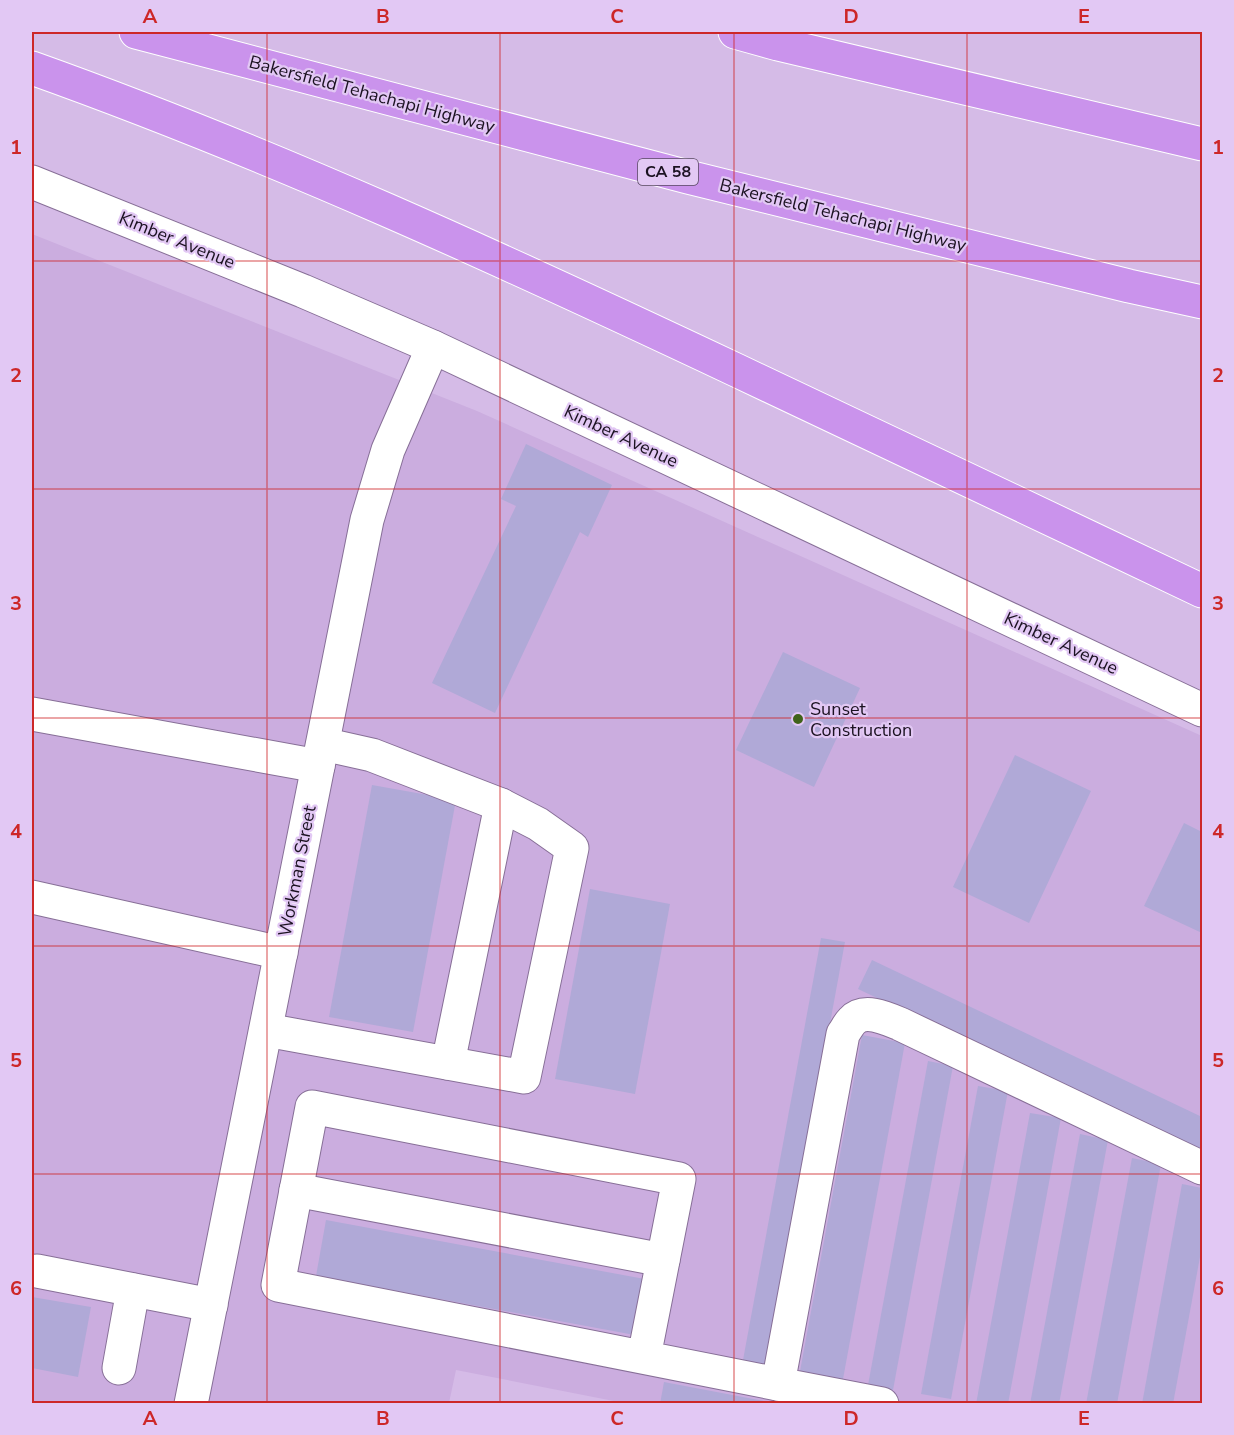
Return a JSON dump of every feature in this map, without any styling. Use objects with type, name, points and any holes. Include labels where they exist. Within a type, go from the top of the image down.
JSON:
[{"type":"highway","name":"Bakersfield Tehachapi Highway","points":[[136,32],[688,177],[1129,286],[1203,302]]},
{"type":"highway","points":[[735,32],[1203,144]]},
{"type":"highway","points":[[32,68],[114,97],[448,236],[1203,591]]},
{"type":"street","name":"Kimber Avenue","points":[[32,182],[303,291],[433,348],[1203,710]]},
{"type":"street","name":"Workman Street","points":[[191,1404],[367,520],[388,450],[433,348]]},
{"type":"street","points":[[32,714],[249,754],[372,754],[501,805],[538,825],[572,848],[524,1077],[266,1030]]},
{"type":"street","points":[[448,1063],[501,805]]},
{"type":"street","points":[[32,897],[281,953]]},
{"type":"street","points":[[778,1384],[843,1034],[852,1020],[865,1014],[880,1016],[900,1024],[1203,1168]]},
{"type":"street","points":[[644,1357],[679,1179],[312,1107],[278,1285],[882,1404]]},
{"type":"street","points":[[296,1190],[663,1260]]},
{"type":"street","points":[[37,1271],[211,1305]]},
{"type":"street","points":[[118,1368],[133,1290]]},
{"type":"shaded area","points":[[32,234],[477,411],[1202,736],[1202,1403],[629,1404],[456,1370],[449,1403],[32,1403]]},
{"type":"building","points":[[526,444],[612,485],[588,537],[580,532],[495,713],[432,683],[516,506],[501,499]]},
{"type":"building","name":"Sunset Construction","points":[[783,652],[860,688],[814,787],[736,750]]},
{"type":"building","points":[[1015,755],[1091,791],[1029,923],[953,887]]},
{"type":"building","points":[[372,785],[456,800],[413,1032],[329,1017]]},
{"type":"building","points":[[1184,823],[1202,832],[1202,933],[1144,906]]},
{"type":"building","points":[[590,889],[670,904],[635,1094],[555,1079]]},
{"type":"building","points":[[821,938],[845,942],[767,1365],[743,1360]]},
{"type":"building","points":[[872,960],[1202,1117],[1202,1151],[858,989]]},
{"type":"building","points":[[862,1035],[905,1043],[843,1379],[800,1371]]},
{"type":"building","points":[[928,1061],[953,1066],[893,1390],[868,1385]]},
{"type":"building","points":[[978,1086],[1008,1091],[951,1399],[921,1394]]},
{"type":"building","points":[[1030,1113],[1061,1118],[1008,1404],[976,1404]]},
{"type":"building","points":[[1080,1134],[1108,1140],[1059,1404],[1030,1404]]},
{"type":"building","points":[[1132,1158],[1161,1164],[1117,1404],[1086,1404]]},
{"type":"building","points":[[1182,1184],[1202,1188],[1202,1246],[1173,1404],[1142,1404]]},
{"type":"building","points":[[326,1220],[650,1280],[640,1336],[316,1276]]},
{"type":"building","points":[[32,1297],[91,1307],[78,1377],[32,1368]]},
{"type":"building","points":[[664,1382],[769,1402],[769,1404],[660,1404]]},
{"type":"place","name":"Sunset Construction","points":[[798,719]]}]
